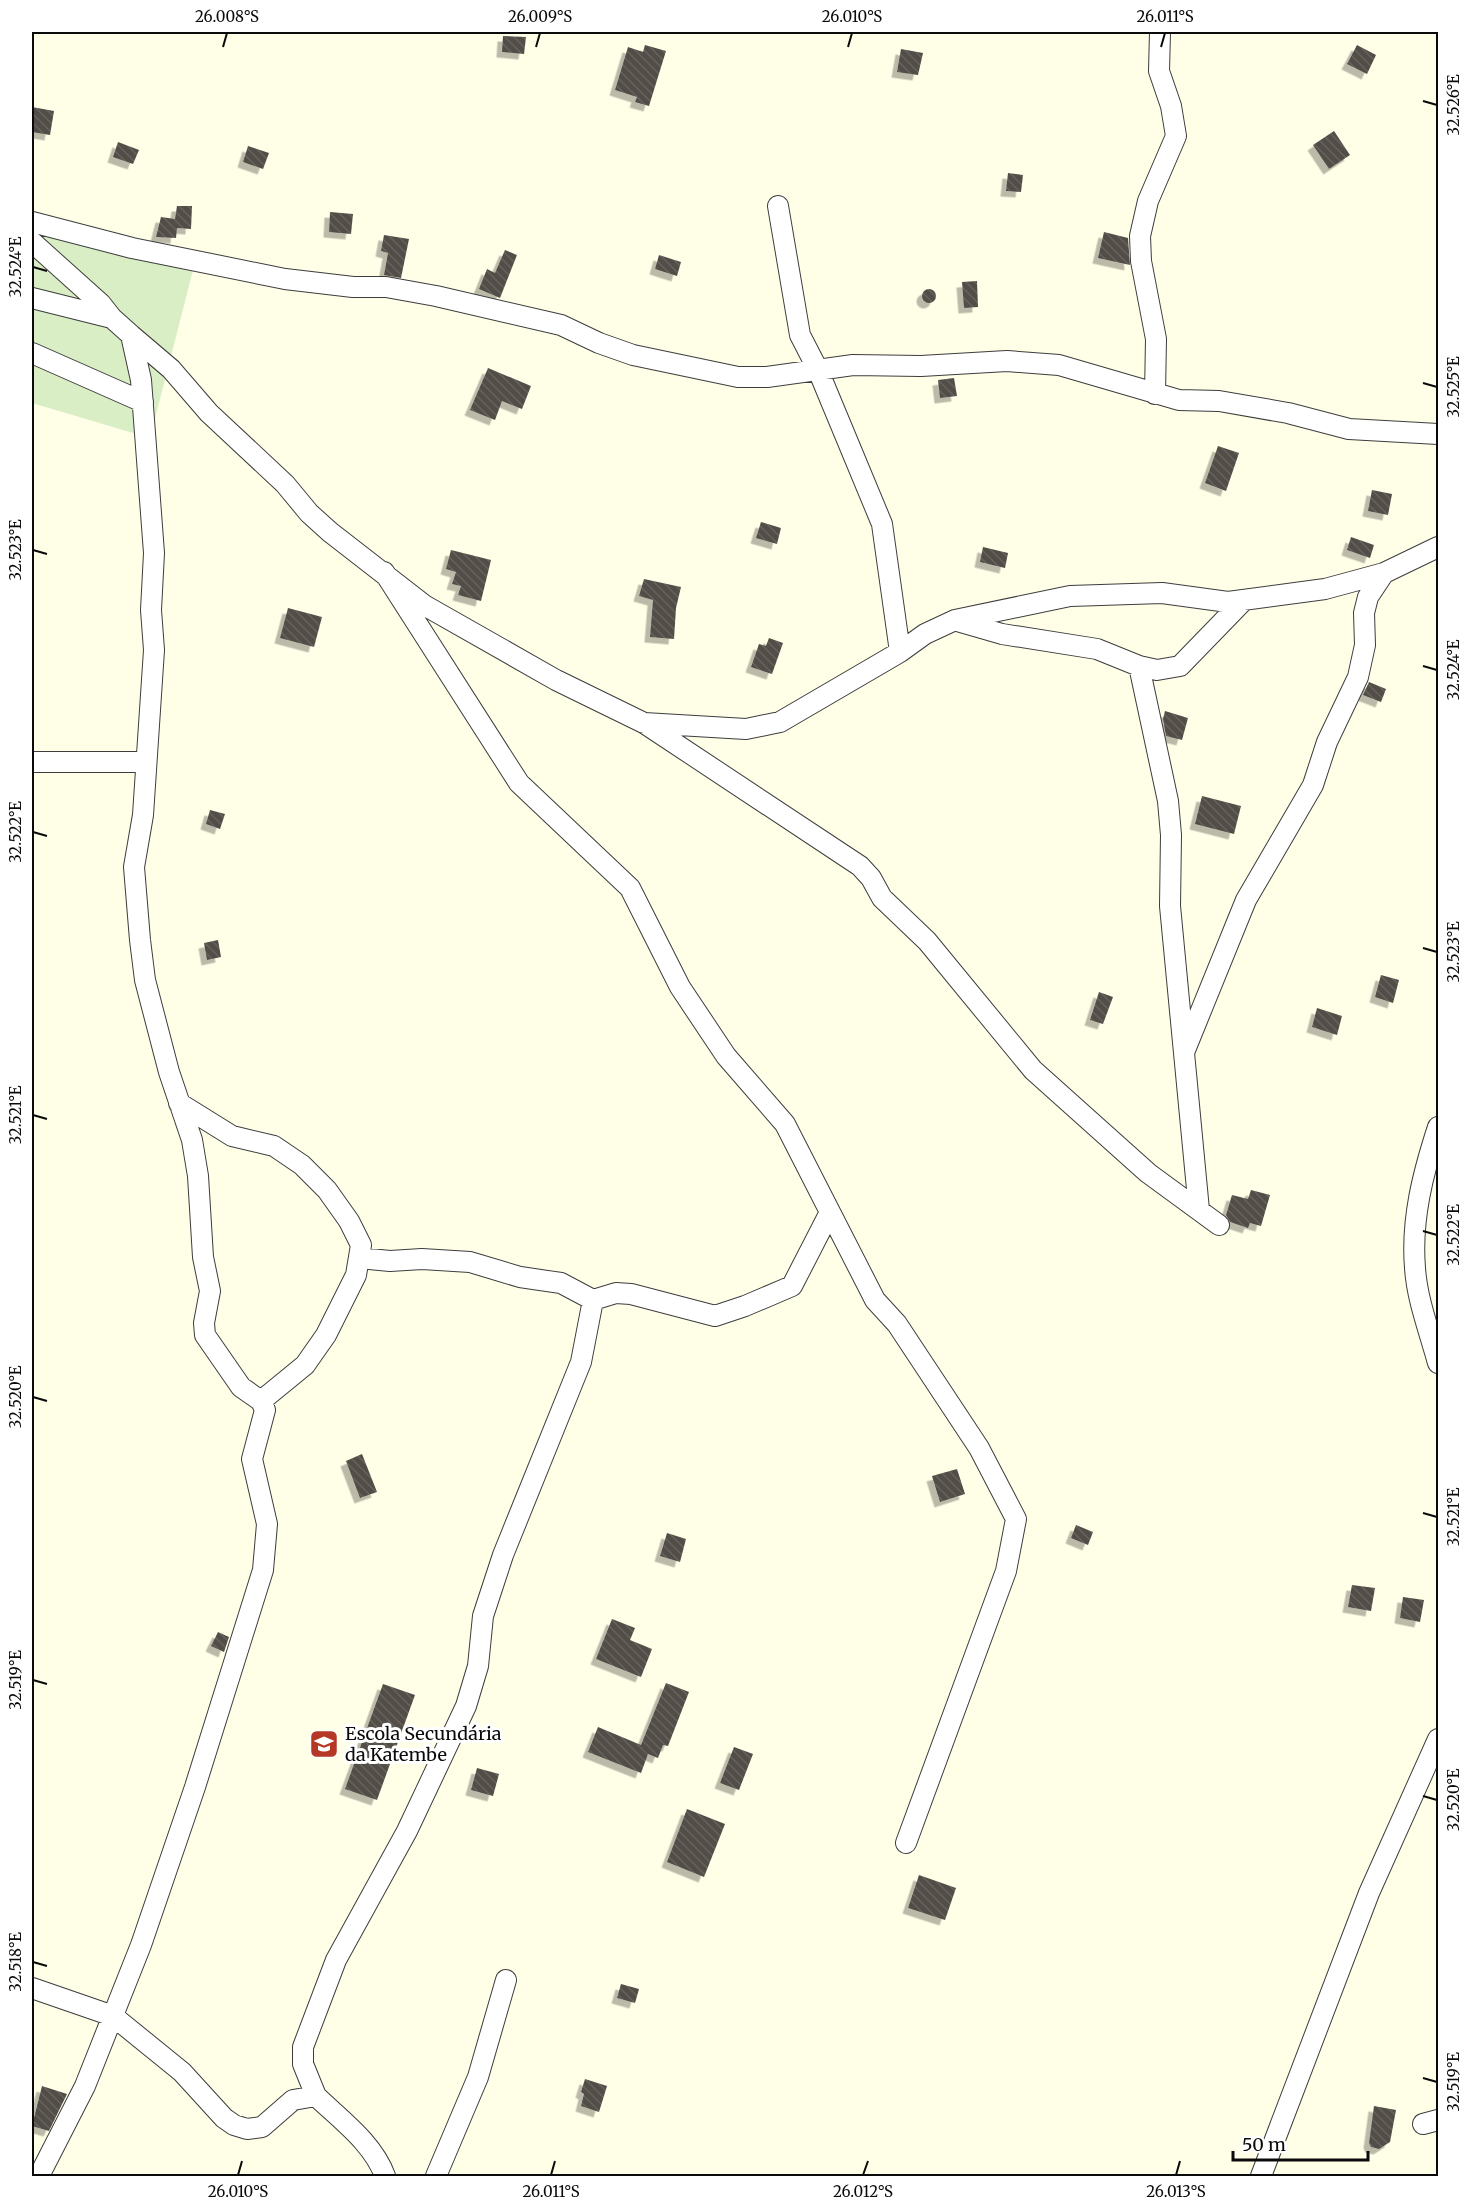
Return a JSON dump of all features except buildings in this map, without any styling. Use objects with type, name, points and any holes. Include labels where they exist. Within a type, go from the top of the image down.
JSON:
[{"type":"street","points":[[1155,394],[1156,339],[1141,261],[1140,236],[1148,201],[1176,136],[1171,106],[1159,71],[1160,32]]},
{"type":"street","points":[[778,206],[800,335],[819,370],[882,524],[900,652]]},
{"type":"street","points":[[32,222],[132,249],[285,279],[353,287],[386,288],[436,296],[561,324],[599,343],[633,355],[708,373],[738,377],[767,377],[853,365],[921,366],[1007,361],[1059,365],[1179,400],[1219,401],[1288,413],[1349,429],[1438,434]]},
{"type":"street","points":[[32,242],[101,304],[112,318],[171,369],[209,413],[285,484],[309,513],[424,605],[556,680],[644,723],[860,866],[871,878],[882,898],[927,941],[1033,1070],[1148,1173],[1219,1225]]},
{"type":"street","points":[[32,298],[112,318]]},
{"type":"street","points":[[39,2176],[85,2086],[141,1945],[195,1787],[263,1570],[267,1524],[252,1459],[265,1410],[261,1401],[241,1388],[205,1335],[204,1323],[210,1291],[203,1257],[198,1176],[192,1140],[178,1103],[145,980],[135,899],[134,867],[143,815],[144,762],[154,650],[151,610],[154,553],[141,380],[131,335]]},
{"type":"street","points":[[32,353],[143,402]]},
{"type":"street","points":[[644,723],[759,729],[780,722],[808,707],[900,652],[925,634],[954,620],[1070,596],[1162,593],[1228,602],[1325,589],[1384,573],[1438,547]]},
{"type":"street","points":[[384,572],[519,783],[630,888],[680,987],[726,1056],[785,1124],[829,1214],[875,1300],[897,1324],[980,1448],[1016,1519],[1006,1571],[906,1844]]},
{"type":"street","points":[[1184,1052],[1246,900],[1313,785],[1327,742],[1358,677],[1365,645],[1364,613],[1368,597],[1384,573]]},
{"type":"street","points":[[954,620],[1002,634],[1097,649],[1139,666],[1157,670],[1180,666],[1244,600]]},
{"type":"street","points":[[1139,666],[1168,801],[1171,835],[1170,906],[1199,1210]]},
{"type":"street","points":[[32,762],[144,762]]},
{"type":"street","points":[[178,1103],[232,1136],[274,1146],[302,1165],[327,1190],[349,1221],[361,1245],[347,1296],[326,1335],[305,1365],[261,1401]]},
{"type":"street","points":[[1438,1127],[1418,1199],[1414,1241],[1415,1270],[1438,1363]]},
{"type":"street","points":[[359,1258],[390,1262],[422,1259],[470,1262],[520,1277],[561,1283],[593,1300],[616,1293],[631,1294],[715,1316],[792,1286],[829,1214]]},
{"type":"street","points":[[403,2176],[382,2169],[364,2142],[316,2096],[303,2064],[303,2047],[336,1960],[407,1831],[466,1706],[478,1666],[483,1616],[503,1555],[581,1362],[593,1300]]},
{"type":"street","points":[[1261,2176],[1369,1893],[1438,1739]]},
{"type":"street","points":[[436,2176],[478,2077],[506,1980]]},
{"type":"street","points":[[32,1988],[113,2016],[182,2072],[224,2118],[234,2125],[247,2129],[262,2127],[293,2100],[316,2096]]},
{"type":"green space","points":[[32,223],[193,270],[150,438],[32,403]]},
{"type":"place","name":"Escola Secundária da Katembe","points":[[324,1744]]}]
